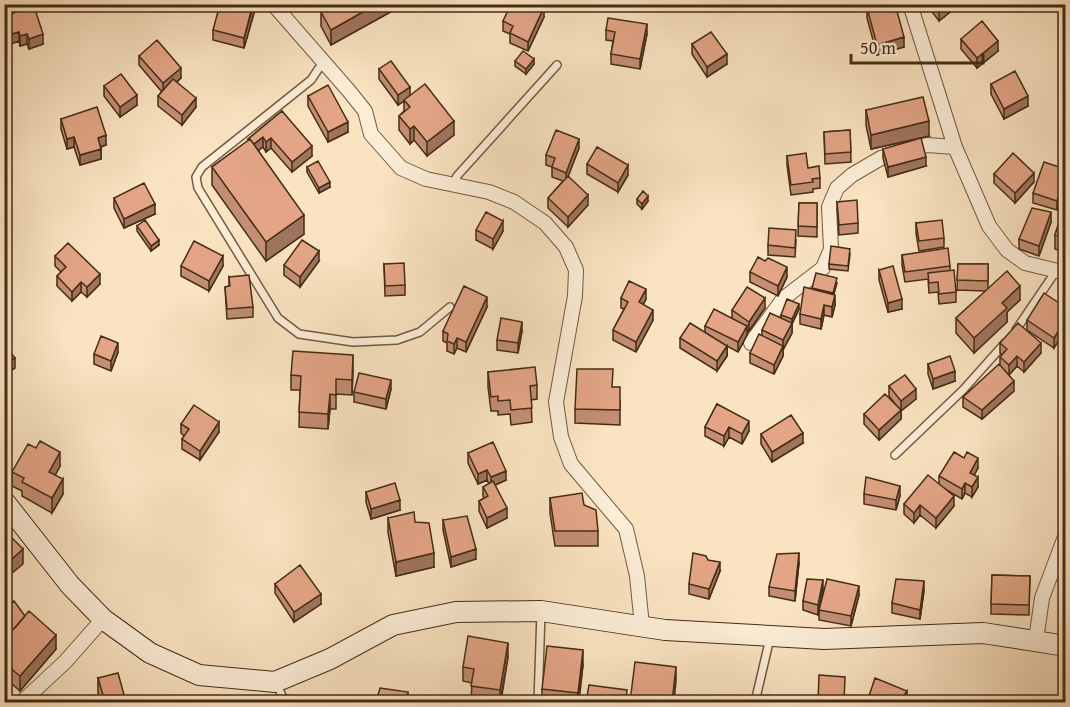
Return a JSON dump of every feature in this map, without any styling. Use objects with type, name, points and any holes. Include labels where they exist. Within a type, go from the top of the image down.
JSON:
[{"type":"street","points":[[273,4],[365,111],[371,134],[401,168],[453,186],[489,192],[514,201],[545,223],[566,247],[576,270],[575,296],[556,402],[561,437],[571,464],[626,529],[636,576],[642,626]]},
{"type":"street","points":[[910,4],[955,147],[989,226],[1006,250],[1025,263],[1061,272]]},
{"type":"street","points":[[751,343],[784,298],[823,268],[831,249],[830,207],[837,188],[852,175],[881,158],[927,145],[955,147]]},
{"type":"street","points":[[4,501],[70,585],[104,619],[150,652],[199,675],[275,682],[330,659],[393,625],[456,612],[541,611],[642,626],[824,639],[983,633],[1065,646]]},
{"type":"street","points":[[1036,640],[1042,598],[1065,534]]},
{"type":"street","points":[[22,702],[65,662],[104,619]]},
{"type":"lane","points":[[323,62],[311,80],[202,167],[196,177],[198,188],[278,318],[299,334],[353,342],[397,340],[420,332],[450,307]]},
{"type":"lane","points":[[453,186],[456,176],[557,65]]},
{"type":"lane","points":[[895,455],[963,390],[1014,333],[1061,272]]},
{"type":"lane","points":[[538,702],[541,611]]},
{"type":"lane","points":[[754,702],[771,636]]},
{"type":"lane","points":[[275,682],[285,702]]},
{"type":"building","points":[[220,4],[253,4],[244,38],[213,30]]},
{"type":"building","points":[[335,4],[377,4],[331,30],[321,12]]},
{"type":"building","points":[[511,4],[538,4],[544,7],[528,42],[510,33],[513,26],[503,21]]},
{"type":"building","points":[[880,4],[895,4],[904,37],[877,45],[867,8]]},
{"type":"building","points":[[934,4],[947,4],[939,11]]},
{"type":"building","points":[[34,6],[43,34],[29,39],[27,34],[20,36],[19,32],[8,35],[4,16]]},
{"type":"building","points":[[608,18],[647,24],[640,59],[611,54],[615,32],[606,30]]},
{"type":"building","points":[[982,21],[998,41],[977,58],[961,39]]},
{"type":"building","points":[[711,32],[727,54],[707,67],[692,44]]},
{"type":"building","points":[[157,40],[181,68],[163,83],[139,56]]},
{"type":"building","points":[[523,51],[534,59],[526,69],[515,61]]},
{"type":"building","points":[[391,61],[410,87],[398,95],[379,69]]},
{"type":"building","points":[[1015,71],[1028,96],[1004,109],[991,84]]},
{"type":"building","points":[[121,74],[137,95],[120,107],[104,86]]},
{"type":"building","points":[[173,79],[196,98],[182,115],[158,96]]},
{"type":"building","points":[[425,84],[454,121],[427,142],[414,126],[410,129],[399,116],[410,107],[404,100]]},
{"type":"building","points":[[328,85],[348,122],[328,132],[308,96]]},
{"type":"building","points":[[923,97],[929,121],[871,135],[866,110]]},
{"type":"building","points":[[97,107],[106,135],[98,138],[101,149],[80,155],[74,137],[67,139],[61,119]]},
{"type":"building","points":[[282,111],[312,146],[292,162],[271,138],[266,142],[263,137],[254,144],[248,139]]},
{"type":"building","points":[[556,130],[579,139],[566,173],[552,167],[555,158],[546,155]]},
{"type":"building","points":[[850,130],[851,152],[825,154],[824,132]]},
{"type":"building","points":[[921,138],[926,157],[888,167],[883,149]]},
{"type":"building","points":[[250,139],[304,215],[266,242],[212,167]]},
{"type":"building","points":[[597,147],[628,165],[618,183],[587,164]]},
{"type":"building","points":[[806,153],[808,168],[819,166],[820,178],[812,179],[813,182],[791,185],[787,156]]},
{"type":"building","points":[[1013,153],[1034,173],[1015,193],[994,174]]},
{"type":"building","points":[[318,161],[330,182],[319,188],[307,167]]},
{"type":"building","points":[[1044,162],[1065,169],[1057,201],[1033,193]]},
{"type":"building","points":[[568,176],[588,195],[568,217],[548,198]]},
{"type":"building","points":[[144,183],[155,204],[124,219],[114,198]]},
{"type":"building","points":[[643,191],[648,196],[642,204],[637,199]]},
{"type":"building","points":[[857,200],[858,223],[839,225],[837,202]]},
{"type":"building","points":[[799,203],[817,203],[817,227],[798,226]]},
{"type":"building","points":[[1065,203],[1065,239],[1055,235]]},
{"type":"building","points":[[1032,208],[1051,212],[1039,246],[1019,239]]},
{"type":"building","points":[[486,212],[503,221],[493,239],[476,230]]},
{"type":"building","points":[[145,220],[159,240],[151,246],[137,226]]},
{"type":"building","points":[[942,220],[944,238],[919,241],[916,223]]},
{"type":"building","points":[[769,228],[796,230],[795,248],[768,245]]},
{"type":"building","points":[[302,240],[319,251],[300,277],[284,265]]},
{"type":"building","points":[[194,241],[223,256],[209,281],[181,266]]},
{"type":"building","points":[[68,243],[100,274],[87,287],[81,282],[72,292],[57,276],[66,267],[55,256]]},
{"type":"building","points":[[831,246],[850,249],[848,266],[829,264]]},
{"type":"building","points":[[948,248],[950,266],[905,272],[902,255]]},
{"type":"building","points":[[758,257],[765,261],[768,258],[787,267],[778,286],[750,272]]},
{"type":"building","points":[[404,263],[405,285],[385,286],[384,264]]},
{"type":"building","points":[[958,264],[988,264],[988,281],[957,280]]},
{"type":"building","points":[[893,266],[902,299],[888,303],[879,270]]},
{"type":"building","points":[[954,270],[956,292],[939,294],[938,282],[929,283],[928,273]]},
{"type":"building","points":[[1007,271],[1020,286],[1002,303],[1007,308],[974,338],[956,318]]},
{"type":"building","points":[[816,273],[837,278],[833,293],[812,288]]},
{"type":"building","points":[[249,275],[253,307],[227,309],[225,287],[230,286],[229,277]]},
{"type":"building","points":[[629,281],[646,289],[639,302],[653,310],[636,342],[613,330],[628,302],[621,298]]},
{"type":"building","points":[[464,286],[487,297],[466,342],[457,338],[454,344],[447,341],[448,334],[443,331]]},
{"type":"building","points":[[747,287],[765,298],[749,322],[732,310]]},
{"type":"building","points":[[804,287],[835,295],[832,307],[824,305],[821,319],[800,314]]},
{"type":"building","points":[[1044,293],[1065,307],[1065,321],[1054,338],[1027,320]]},
{"type":"building","points":[[787,299],[799,304],[792,319],[781,315]]},
{"type":"building","points":[[714,309],[747,326],[738,342],[705,326]]},
{"type":"building","points":[[770,313],[792,323],[783,340],[762,330]]},
{"type":"building","points":[[501,318],[522,322],[518,343],[497,340]]},
{"type":"building","points":[[690,323],[727,346],[717,361],[680,338]]},
{"type":"building","points":[[1018,323],[1041,343],[1024,362],[1017,356],[1009,365],[1000,357],[1007,349],[1000,343]]},
{"type":"building","points":[[759,334],[783,346],[774,365],[750,353]]},
{"type":"building","points":[[101,336],[118,343],[111,361],[94,354]]},
{"type":"building","points":[[4,344],[15,358],[4,365]]},
{"type":"building","points":[[293,351],[353,355],[352,380],[336,379],[336,395],[330,394],[328,414],[299,412],[301,376],[291,375]]},
{"type":"building","points":[[950,356],[955,371],[933,379],[928,364]]},
{"type":"building","points":[[999,364],[1014,381],[982,410],[963,397]]},
{"type":"building","points":[[535,367],[537,385],[530,386],[532,408],[511,410],[510,400],[498,401],[498,396],[491,397],[488,372]]},
{"type":"building","points":[[577,369],[613,369],[612,387],[620,387],[620,410],[575,409]]},
{"type":"building","points":[[359,373],[391,380],[386,399],[354,392]]},
{"type":"building","points":[[905,375],[916,389],[901,401],[889,386]]},
{"type":"building","points":[[885,394],[901,410],[879,430],[864,414]]},
{"type":"building","points":[[717,404],[749,421],[742,434],[729,427],[724,436],[705,427]]},
{"type":"building","points":[[194,405],[219,422],[200,451],[182,439],[189,429],[181,424]]},
{"type":"building","points":[[791,415],[803,433],[772,452],[761,434]]},
{"type":"building","points":[[40,441],[60,452],[49,472],[63,479],[52,498],[22,482],[24,478],[12,472],[28,444],[36,448]]},
{"type":"building","points":[[493,442],[506,471],[491,477],[487,470],[478,474],[468,453]]},
{"type":"building","points":[[954,452],[964,458],[967,452],[978,458],[970,473],[978,477],[972,487],[965,483],[962,489],[939,476]]},
{"type":"building","points":[[928,475],[954,496],[936,518],[920,505],[914,513],[904,504]]},
{"type":"building","points":[[866,477],[900,486],[896,500],[864,494]]},
{"type":"building","points":[[493,481],[507,508],[487,518],[479,501],[488,496],[483,487]]},
{"type":"building","points":[[395,483],[400,500],[371,509],[366,492]]},
{"type":"building","points":[[582,493],[584,505],[596,510],[598,531],[555,531],[550,498]]},
{"type":"building","points":[[414,512],[415,522],[429,523],[434,553],[396,562],[388,518]]},
{"type":"building","points":[[467,516],[476,549],[451,557],[443,520]]},
{"type":"building","points":[[4,530],[23,549],[4,566]]},
{"type":"building","points":[[693,553],[706,556],[708,560],[720,562],[709,589],[689,584]]},
{"type":"building","points":[[799,553],[795,591],[769,587],[777,554]]},
{"type":"building","points":[[300,565],[321,594],[294,612],[275,584]]},
{"type":"building","points":[[992,575],[1030,576],[1029,605],[991,604]]},
{"type":"building","points":[[807,579],[823,580],[818,605],[803,601]]},
{"type":"building","points":[[827,579],[859,586],[851,616],[819,610]]},
{"type":"building","points":[[896,579],[924,581],[920,610],[892,603]]},
{"type":"building","points":[[14,601],[25,616],[15,628],[4,635],[4,607]]},
{"type":"building","points":[[29,611],[56,635],[20,676],[4,663],[4,640]]},
{"type":"building","points":[[468,636],[508,643],[500,690],[471,686],[474,669],[463,667]]},
{"type":"building","points":[[547,646],[583,650],[578,693],[542,689]]},
{"type":"building","points":[[635,662],[676,667],[672,702],[630,702]]},
{"type":"building","points":[[118,673],[126,702],[105,702],[98,678]]},
{"type":"building","points":[[819,675],[845,677],[844,702],[818,702]]},
{"type":"building","points":[[875,678],[907,691],[900,702],[867,702]]},
{"type":"building","points":[[589,685],[627,690],[626,702],[586,702]]},
{"type":"building","points":[[380,688],[408,692],[405,702],[376,702]]},
{"type":"building","points":[[768,695],[789,702],[765,702]]}]
